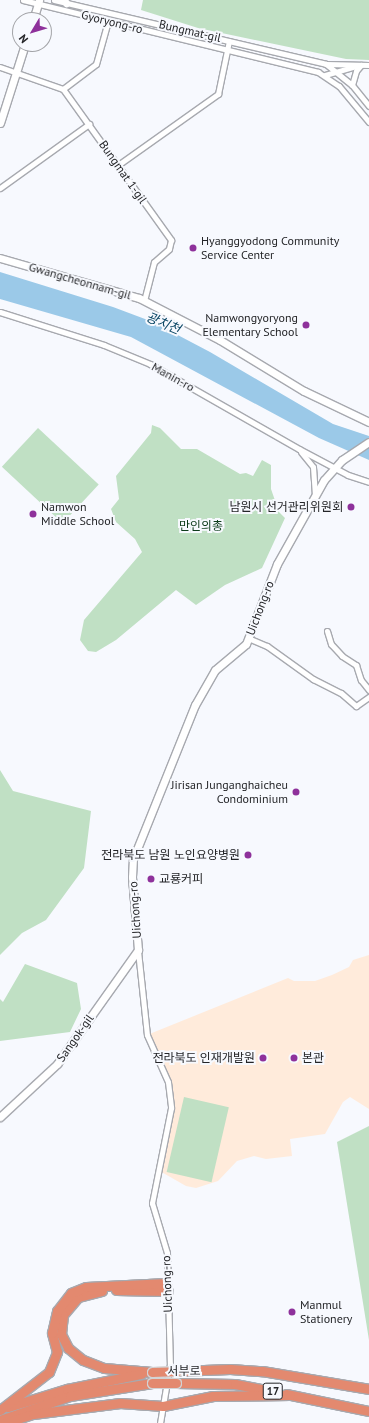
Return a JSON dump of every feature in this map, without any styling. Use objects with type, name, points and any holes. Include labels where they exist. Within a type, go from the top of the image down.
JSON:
[{"type":"highway","points":[[0,1410],[49,1372],[57,1352],[52,1333],[57,1312],[72,1293],[86,1287],[168,1287]]},
{"type":"highway","points":[[152,1372],[104,1368],[84,1360],[68,1348],[61,1334],[63,1315],[78,1297],[91,1292],[168,1287]]},
{"type":"highway","name":"서부로","points":[[0,1410],[67,1389],[152,1372],[177,1370],[230,1369],[262,1371],[369,1388]]},
{"type":"highway","name":"서부로","points":[[0,1420],[70,1396],[152,1383],[176,1382],[235,1384],[369,1411]]},
{"type":"highway","points":[[5,1423],[33,1414],[120,1403],[163,1406],[213,1396],[290,1395]]},
{"type":"street","name":"Gyoryong-ro","points":[[23,0],[38,2],[186,40]]},
{"type":"street","name":"Bungmat-gil","points":[[54,0],[65,1],[326,64],[369,65]]},
{"type":"street","points":[[35,12],[38,2]]},
{"type":"street","points":[[0,67],[63,89],[96,64],[108,21]]},
{"type":"street","name":"Bungmat-gil","points":[[186,40],[325,75],[339,86],[369,122]]},
{"type":"street","points":[[118,165],[218,94],[229,41]]},
{"type":"street","points":[[0,123],[24,52]]},
{"type":"street","name":"Bungmat-gil","points":[[326,64],[338,72],[352,85],[369,106]]},
{"type":"street","points":[[352,85],[356,71],[362,65]]},
{"type":"street","name":"Bungmat-gil","points":[[325,75],[362,65]]},
{"type":"street","name":"Bungmat 1-gil","points":[[63,89],[171,240],[169,249],[154,262],[144,300]]},
{"type":"street","points":[[0,188],[89,124]]},
{"type":"street","name":"Gwangcheonnam-gil","points":[[0,258],[144,300],[220,340],[304,391],[369,422]]},
{"type":"street","name":"Manin-ro","points":[[0,312],[97,342],[150,364],[334,468],[369,482]]},
{"type":"street","name":"Uichong-ro","points":[[160,1423],[170,1364],[167,1253],[152,1202],[171,1108],[171,1095],[168,1082],[147,1035],[132,877],[137,844],[207,681],[224,661],[246,644],[277,564],[315,494],[334,468],[342,460],[369,442]]},
{"type":"street","points":[[299,449],[313,467],[315,494]]},
{"type":"street","points":[[327,631],[331,644],[342,656],[356,665],[361,680],[369,690]]},
{"type":"street","points":[[248,638],[267,646],[313,679],[341,693],[356,706],[369,697]]},
{"type":"street","name":"Sangok-gil","points":[[0,1117],[58,1064],[138,950]]},
{"type":"shaded area","name":"전라북도 인재개발원","points":[[369,955],[369,1109],[350,1097],[343,1102],[325,1134],[290,1139],[292,1156],[266,1159],[254,1156],[237,1161],[218,1181],[196,1188],[186,1186],[158,1170],[171,1105],[171,1095],[147,1035],[288,978],[294,981],[315,981],[332,975],[349,967],[353,960]]},
{"type":"green space","points":[[143,0],[369,0],[369,60],[346,59],[198,28],[141,10]]},
{"type":"green space","name":"만인의총","points":[[152,425],[160,428],[181,449],[197,449],[240,474],[246,473],[253,476],[262,460],[271,465],[271,489],[279,512],[285,518],[262,568],[225,585],[196,605],[176,590],[116,640],[96,652],[88,651],[80,640],[84,620],[142,552],[135,539],[116,522],[111,509],[119,499],[116,476],[151,433]]},
{"type":"green space","points":[[38,428],[99,485],[63,523],[2,467]]},
{"type":"green space","points":[[0,770],[13,791],[91,811],[84,868],[46,920],[22,933],[0,955]]},
{"type":"green space","points":[[25,964],[77,983],[81,1009],[70,1032],[0,1041],[0,999],[3,1002]]},
{"type":"green space","points":[[184,1097],[229,1107],[211,1182],[167,1172]]},
{"type":"green space","points":[[369,1126],[369,1340],[337,1142]]},
{"type":"water","points":[[0,272],[113,307],[153,322],[210,352],[333,424],[369,436],[369,460],[319,438],[131,337],[0,299]]},
{"type":"place","name":"Hyanggyodong Community Service Center","points":[[193,248]]},
{"type":"place","name":"Namwongyoryong Elementary School","points":[[306,325]]},
{"type":"place","name":"남원시 선거관리위원회","points":[[351,507]]},
{"type":"place","name":"Namwon Middle School","points":[[33,514]]},
{"type":"place","name":"Jirisan Junganghaicheu Condominium","points":[[296,792]]},
{"type":"place","name":"전라북도 남원 노인요양병원","points":[[248,855]]},
{"type":"place","name":"교룡커피","points":[[151,879]]},
{"type":"place","name":"전라북도 인재개발원","points":[[263,1058]]},
{"type":"place","name":"본관","points":[[294,1058]]},
{"type":"place","name":"Manmul Stationery","points":[[292,1312]]},
{"type":"water label","name":"광치천","points":[[163,324]]}]
